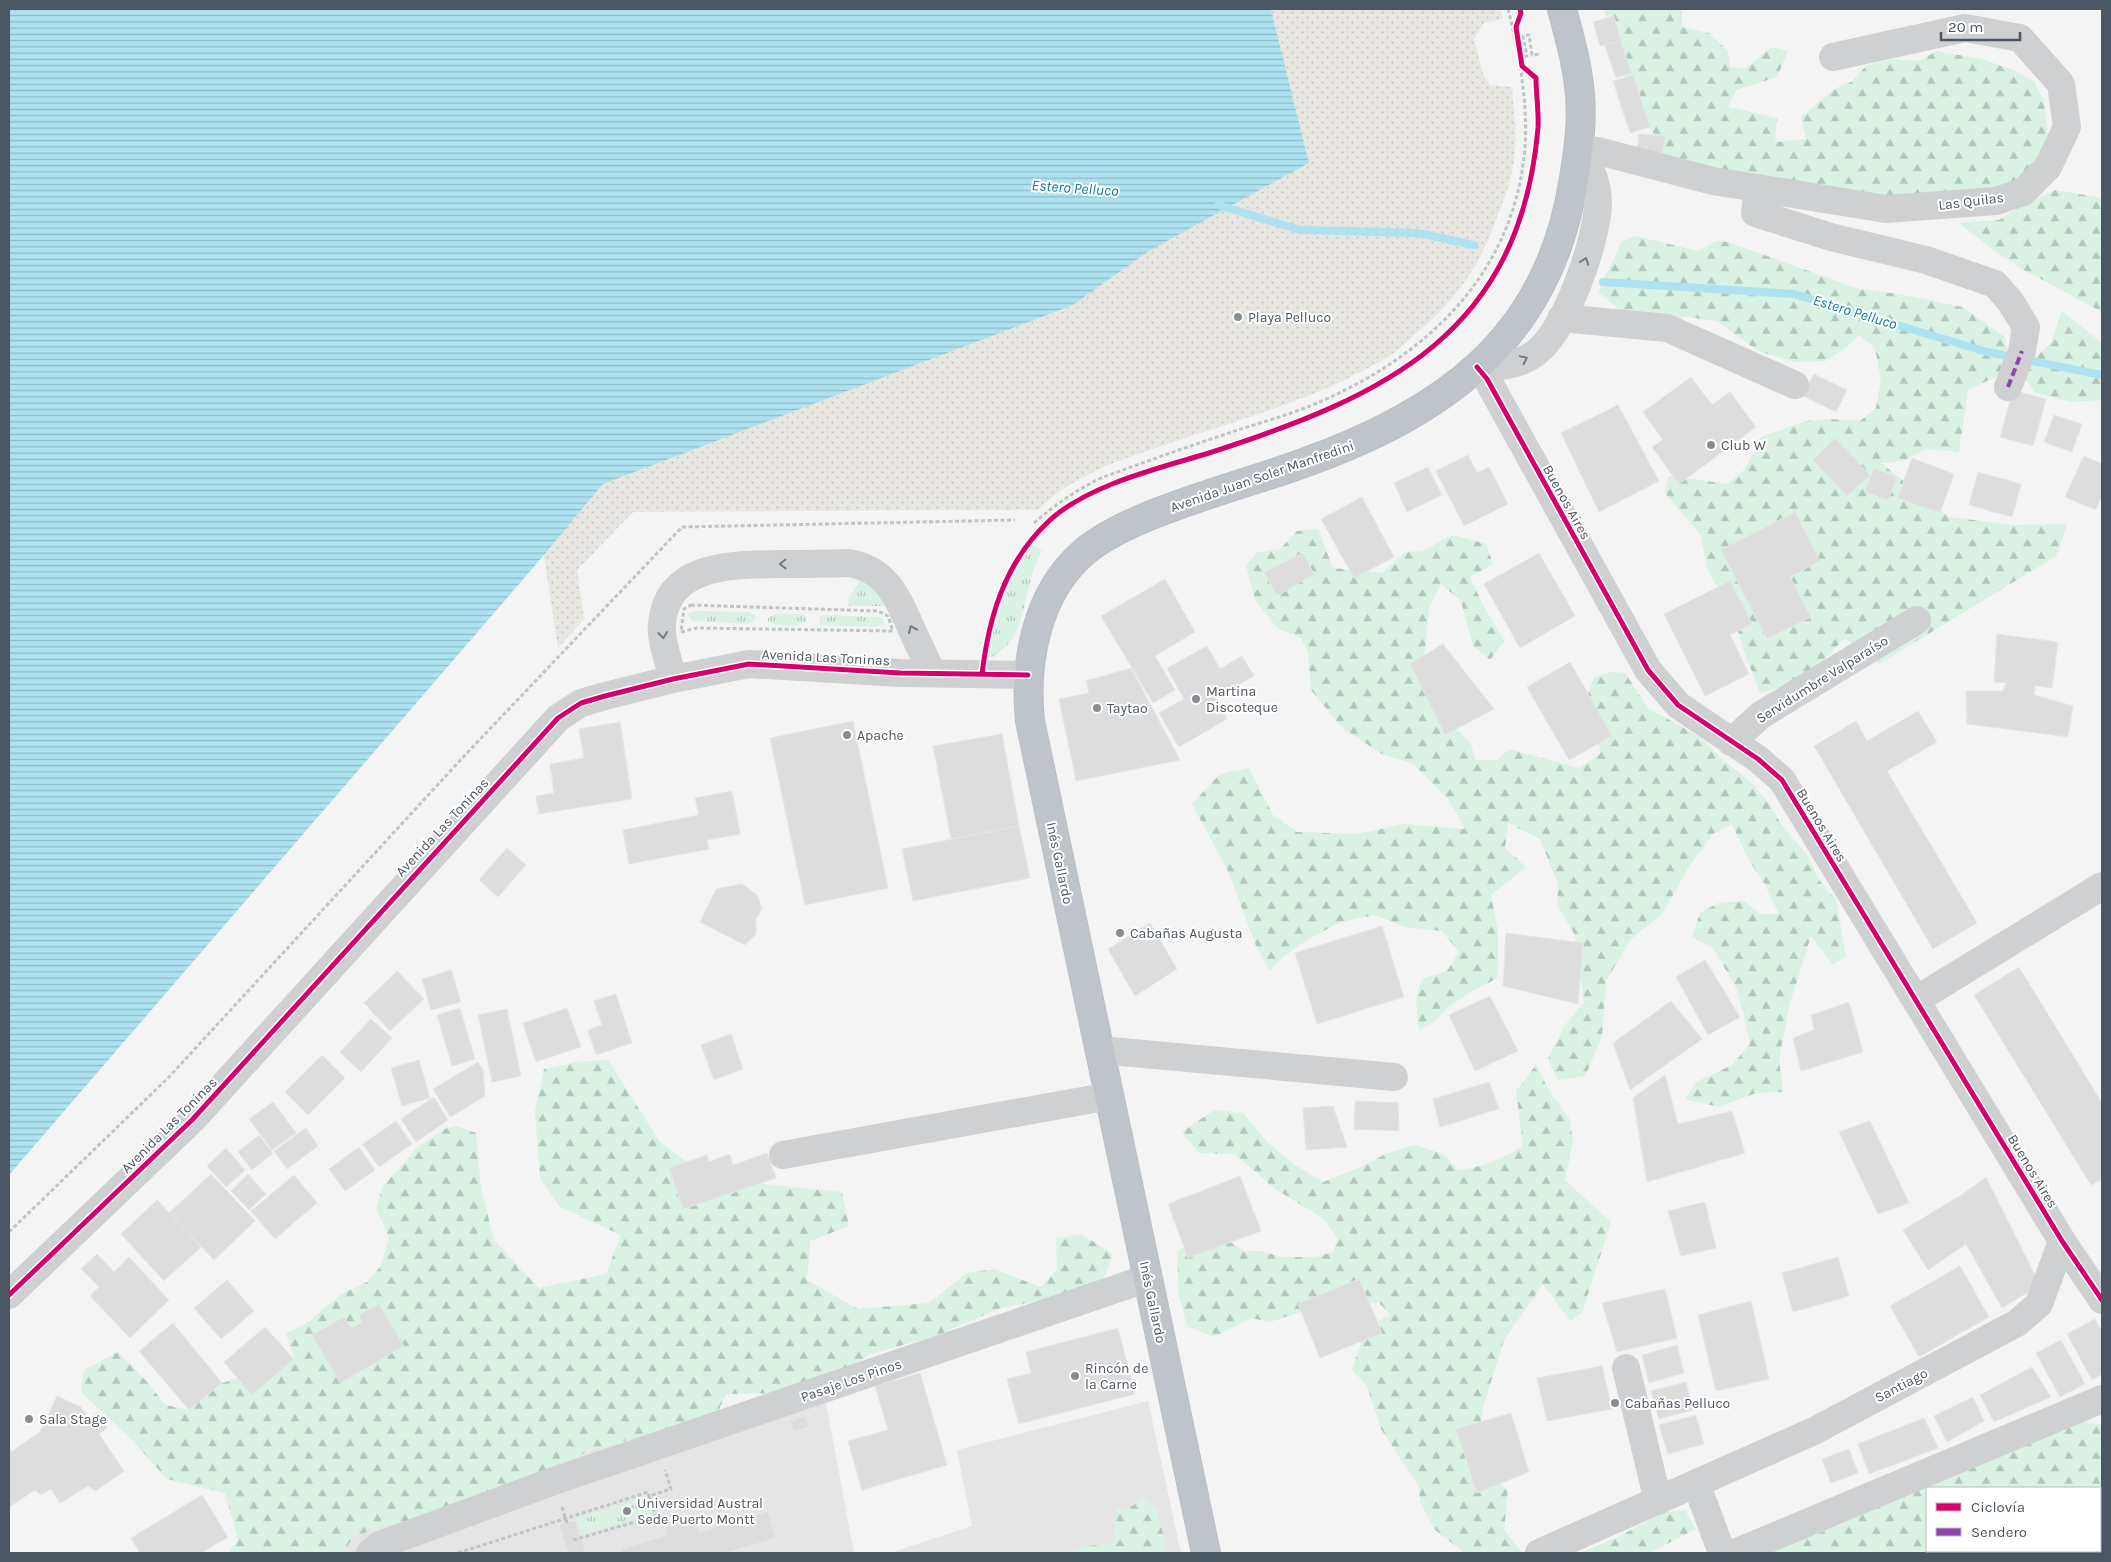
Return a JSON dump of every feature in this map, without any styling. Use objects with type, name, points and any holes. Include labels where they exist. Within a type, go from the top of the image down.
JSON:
[{"type":"highway","name":"Avenida Juan Soler Manfredini","points":[[1028,675],[1036,630],[1052,592],[1080,555],[1097,543],[1134,523],[1173,506],[1295,467],[1362,441],[1399,423],[1432,403],[1477,367],[1493,353],[1517,325],[1538,290],[1558,246],[1565,221],[1579,149],[1580,106],[1578,80],[1562,9]]},
{"type":"highway","name":"Inés Gallardo","points":[[1028,675],[1030,721],[1206,1553]]},
{"type":"street","name":"Las Quilas","points":[[1579,149],[1598,151],[1713,181],[1886,209],[1996,200],[2023,192],[2048,167],[2067,127],[2060,84],[2020,38],[1965,28],[1833,57]]},
{"type":"street","points":[[1477,367],[1510,365],[1525,360],[1548,342],[1568,306],[1587,256],[1597,215],[1596,186],[1592,173],[1579,149]]},
{"type":"street","points":[[1758,188],[1755,213],[1831,238],[1926,260],[1995,284],[2010,301],[2026,327],[2014,371]]},
{"type":"street","points":[[1561,318],[1667,328],[1795,386]]},
{"type":"street","name":"Buenos Aires","points":[[1477,367],[1487,379],[1648,670],[1678,705],[1758,759],[1782,780],[2062,1241],[2102,1300]]},
{"type":"street","points":[[673,679],[663,640],[662,624],[668,598],[685,581],[697,574],[736,565],[848,563],[865,567],[877,573],[894,591],[901,603],[932,674]]},
{"type":"street","name":"Servidumbre Valparaíso","points":[[1731,742],[1761,715],[1917,620]]},
{"type":"street","name":"Avenida Las Toninas","points":[[9,1294],[192,1120],[558,718],[581,703],[673,679],[760,663],[932,674],[1028,675]]},
{"type":"street","points":[[1916,1000],[2102,886]]},
{"type":"street","points":[[1100,1050],[1394,1077]]},
{"type":"street","points":[[783,1156],[1110,1096]]},
{"type":"street","name":"Santiago","points":[[1538,1553],[1814,1431],[2017,1323],[2039,1304],[2062,1241]]},
{"type":"street","name":"Pasaje Los Pinos","points":[[370,1553],[380,1545],[554,1481],[1148,1278]]},
{"type":"street","points":[[1626,1368],[1658,1500]]},
{"type":"street","points":[[1735,1553],[2102,1399]]},
{"type":"street","points":[[1696,1483],[1722,1553]]},
{"type":"path","points":[[1508,9],[1519,58],[1522,66],[1529,72]]},
{"type":"path","points":[[1034,523],[1060,501],[1101,478],[1314,405],[1388,367],[1444,323],[1480,277],[1506,227],[1514,202],[1525,144],[1522,79],[1516,27],[1518,20]]},
{"type":"path","points":[[1519,58],[1527,56],[1523,36],[1529,35],[1532,55],[1540,54]]},
{"type":"path","points":[[691,606],[878,610],[888,616],[893,631],[697,628],[681,632],[684,610],[691,606]]},
{"type":"path","points":[[649,1496],[671,1489],[657,1446]]},
{"type":"path","points":[[458,1553],[648,1492],[656,1516],[573,1540]]},
{"type":"shaded area","points":[[1148,1401],[1181,1553],[890,1553],[972,1526],[957,1450]]},
{"type":"shaded area","name":"Universidad Austral Sede Puerto Montt","points":[[826,1403],[854,1553],[297,1553],[615,1433],[628,1469]]},
{"type":"green space","points":[[1604,9],[1682,9],[1682,27],[1709,33],[1728,51],[1730,67],[1746,68],[1771,47],[1788,51],[1777,77],[1736,90],[1728,107],[1777,118],[1775,142],[1806,139],[1801,117],[1834,89],[1851,82],[1867,65],[1893,59],[1920,61],[1936,51],[1982,59],[2013,70],[2034,81],[2044,101],[2048,138],[2033,165],[1996,201],[1886,209],[1660,169],[1663,147],[1639,113],[1630,91]]},
{"type":"green space","points":[[2055,190],[2102,198],[2102,312],[2024,270],[1996,252],[1959,223],[1999,220],[2022,205]]},
{"type":"green space","points":[[1634,236],[1699,251],[1716,241],[1728,242],[1859,289],[1899,294],[1962,307],[2005,337],[2010,370],[1968,390],[1959,452],[1925,449],[1904,461],[1881,463],[1949,517],[2014,525],[2067,524],[2056,556],[1879,664],[1845,638],[1804,680],[1760,693],[1743,649],[1732,610],[1708,571],[1700,534],[1665,493],[1669,476],[1728,484],[1745,469],[1761,437],[1806,421],[1830,419],[1860,421],[1876,408],[1881,380],[1875,348],[1859,335],[1847,347],[1826,361],[1794,362],[1758,351],[1718,322],[1690,317],[1644,321],[1619,309],[1598,292],[1621,242]]},
{"type":"green space","points":[[2062,311],[2102,343],[2102,400],[2072,402],[2035,393],[2020,372],[2051,343]]},
{"type":"green space","points":[[1318,529],[1333,568],[1382,573],[1405,552],[1422,551],[1453,535],[1486,544],[1493,564],[1470,577],[1483,605],[1504,641],[1490,660],[1473,646],[1461,601],[1441,584],[1429,608],[1422,679],[1448,722],[1470,742],[1476,760],[1497,760],[1509,749],[1579,768],[1601,753],[1585,702],[1594,677],[1610,672],[1625,673],[1648,708],[1700,737],[1723,760],[1749,780],[1768,802],[1781,824],[1807,855],[1819,880],[1836,900],[1846,956],[1833,965],[1811,936],[1790,1003],[1779,1059],[1783,1092],[1756,1093],[1719,1107],[1685,1099],[1696,1082],[1732,1065],[1750,1044],[1737,989],[1713,948],[1692,937],[1700,913],[1718,903],[1744,901],[1760,914],[1779,914],[1764,883],[1747,857],[1732,824],[1713,834],[1688,868],[1662,914],[1630,940],[1606,981],[1602,1037],[1585,1076],[1558,1080],[1548,1059],[1565,1025],[1584,1002],[1575,935],[1557,905],[1558,884],[1540,839],[1508,823],[1505,848],[1526,867],[1491,895],[1498,932],[1498,978],[1472,991],[1447,1008],[1433,1023],[1419,1030],[1416,998],[1422,979],[1447,971],[1459,952],[1442,931],[1406,927],[1375,915],[1340,922],[1307,940],[1283,957],[1270,971],[1256,946],[1229,873],[1192,804],[1220,774],[1249,768],[1273,815],[1297,832],[1358,834],[1404,824],[1465,829],[1449,800],[1413,764],[1382,754],[1341,727],[1311,690],[1308,652],[1301,638],[1277,628],[1255,600],[1246,565],[1258,552],[1280,549],[1297,531]]},
{"type":"green space","points":[[1033,545],[1042,551],[1035,564],[1018,626],[1011,640],[1001,651],[987,659],[995,627],[1009,586]]},
{"type":"green space","points":[[859,581],[875,588],[889,606],[849,606],[848,600]]},
{"type":"green space","points":[[695,611],[749,612],[756,616],[755,620],[749,624],[694,621],[691,620],[688,614]]},
{"type":"green space","points":[[775,614],[805,615],[807,622],[798,625],[776,625],[768,621],[768,618]]},
{"type":"green space","points":[[820,616],[878,617],[883,618],[884,624],[874,627],[822,625],[819,622]]},
{"type":"green space","points":[[608,1060],[660,1142],[708,1178],[842,1192],[849,1226],[810,1241],[807,1280],[858,1309],[929,1303],[967,1273],[994,1269],[1041,1287],[1057,1269],[1056,1238],[1081,1234],[1113,1254],[1103,1281],[1051,1298],[998,1309],[936,1336],[870,1354],[832,1381],[792,1393],[726,1394],[715,1418],[592,1450],[537,1473],[496,1495],[416,1525],[391,1524],[353,1537],[343,1553],[228,1553],[238,1540],[225,1493],[167,1479],[131,1439],[81,1392],[84,1370],[118,1352],[149,1384],[165,1405],[189,1410],[222,1383],[238,1378],[252,1395],[294,1359],[286,1333],[306,1324],[341,1294],[367,1282],[380,1267],[389,1238],[376,1208],[383,1186],[416,1149],[444,1129],[456,1126],[476,1133],[481,1188],[494,1240],[539,1288],[606,1274],[621,1235],[560,1207],[540,1178],[535,1111],[544,1069],[576,1062]]},
{"type":"green space","points":[[1536,1065],[1551,1094],[1569,1118],[1573,1141],[1565,1180],[1611,1222],[1582,1313],[1570,1321],[1543,1284],[1504,1340],[1484,1404],[1475,1454],[1508,1491],[1504,1530],[1523,1553],[1465,1553],[1435,1530],[1420,1502],[1419,1487],[1381,1429],[1367,1386],[1352,1370],[1367,1326],[1391,1315],[1379,1303],[1337,1304],[1310,1309],[1270,1322],[1251,1318],[1214,1337],[1187,1326],[1179,1295],[1177,1252],[1197,1237],[1219,1234],[1244,1251],[1261,1251],[1281,1257],[1315,1257],[1333,1252],[1338,1239],[1323,1218],[1275,1189],[1235,1154],[1199,1153],[1182,1132],[1214,1110],[1243,1113],[1266,1141],[1295,1165],[1323,1182],[1363,1166],[1385,1154],[1415,1145],[1443,1154],[1458,1170],[1468,1169],[1492,1162],[1523,1146],[1516,1091]]},
{"type":"green space","points":[[2084,1421],[2102,1425],[2101,1524],[2101,1487],[1926,1487],[1926,1552],[2015,1553],[1768,1553],[1840,1525],[1947,1476]]},
{"type":"green space","points":[[647,1497],[652,1514],[581,1535],[576,1518]]},
{"type":"green space","points":[[1143,1499],[1155,1507],[1165,1540],[1163,1553],[1072,1553],[1079,1547],[1114,1543],[1116,1508],[1124,1511]]},
{"type":"green space","points":[[1685,1510],[1696,1529],[1649,1553],[1580,1553],[1622,1535],[1663,1512]]},
{"type":"sand","name":"Playa Pelluco","points":[[1271,9],[1500,9],[1503,19],[1484,23],[1474,39],[1483,74],[1490,85],[1512,87],[1515,143],[1511,178],[1489,238],[1464,284],[1442,310],[1406,343],[1391,355],[1367,369],[1317,392],[1264,412],[1146,451],[1088,474],[1053,496],[1038,510],[633,512],[577,570],[584,619],[558,648],[544,555],[603,484],[1073,305],[1149,251],[1309,163]]},
{"type":"water","points":[[9,9],[1271,9],[1309,163],[1149,251],[1073,305],[603,484],[544,555],[9,1175]]},
{"type":"building","points":[[1614,16],[1621,41],[1600,46],[1593,22]]},
{"type":"building","points":[[1621,41],[1631,73],[1616,78],[1605,45]]},
{"type":"building","points":[[1633,75],[1650,127],[1630,133],[1613,81]]},
{"type":"building","points":[[1639,134],[1665,136],[1662,156],[1637,153]]},
{"type":"building","points":[[1814,374],[1847,390],[1836,412],[1803,396]]},
{"type":"building","points":[[1691,377],[1712,405],[1730,392],[1756,427],[1679,484],[1652,447],[1663,440],[1643,412]]},
{"type":"building","points":[[2013,390],[2046,399],[2033,446],[2000,437]]},
{"type":"building","points":[[1618,405],[1659,481],[1599,512],[1561,433]]},
{"type":"building","points":[[2054,415],[2082,424],[2072,452],[2044,442]]},
{"type":"building","points":[[1835,438],[1870,475],[1847,496],[1813,460]]},
{"type":"building","points":[[1468,455],[1477,473],[1489,467],[1508,504],[1464,526],[1436,471]]},
{"type":"building","points":[[2084,456],[2102,464],[2102,496],[2096,510],[2065,497]]},
{"type":"building","points":[[1912,458],[1954,474],[1940,513],[1898,498]]},
{"type":"building","points":[[1428,467],[1442,495],[1407,512],[1394,483]]},
{"type":"building","points":[[1874,468],[1897,477],[1888,500],[1865,492]]},
{"type":"building","points":[[1978,472],[2021,484],[2012,517],[1969,505]]},
{"type":"building","points":[[1362,497],[1394,557],[1354,578],[1321,519]]},
{"type":"building","points":[[1795,512],[1820,561],[1790,577],[1811,617],[1767,639],[1721,550]]},
{"type":"building","points":[[1303,553],[1314,574],[1277,596],[1264,572]]},
{"type":"building","points":[[1539,553],[1575,616],[1520,648],[1484,584]]},
{"type":"building","points":[[1165,579],[1195,632],[1155,656],[1175,690],[1153,703],[1101,616]]},
{"type":"building","points":[[1730,581],[1752,624],[1730,635],[1749,674],[1705,696],[1664,614]]},
{"type":"building","points":[[1997,634],[2058,642],[2052,688],[2035,686],[2034,695],[2073,706],[2068,737],[1967,724],[1966,691],[2003,691],[2006,683],[1994,682]]},
{"type":"building","points":[[1443,644],[1494,709],[1445,735],[1410,664]]},
{"type":"building","points":[[1207,646],[1220,669],[1242,656],[1254,676],[1215,698],[1227,719],[1179,747],[1159,713],[1184,699],[1167,668]]},
{"type":"building","points":[[1570,662],[1612,736],[1569,760],[1527,687]]},
{"type":"building","points":[[1131,668],[1180,760],[1076,781],[1059,699],[1089,693],[1086,681]]},
{"type":"building","points":[[1918,711],[1937,742],[1887,771],[1977,923],[1933,949],[1814,746],[1856,721],[1867,741]]},
{"type":"building","points":[[853,721],[888,888],[805,905],[770,738]]},
{"type":"building","points":[[620,722],[632,799],[539,814],[536,796],[554,793],[550,764],[584,758],[579,729]]},
{"type":"building","points":[[1002,734],[1019,826],[951,839],[933,746]]},
{"type":"building","points":[[732,791],[740,834],[707,840],[709,849],[629,864],[623,830],[699,815],[695,798]]},
{"type":"building","points":[[1019,826],[1030,878],[913,901],[902,849]]},
{"type":"building","points":[[507,848],[526,865],[498,897],[479,880]]},
{"type":"building","points":[[742,884],[757,895],[762,909],[756,919],[756,934],[745,945],[700,922],[716,889]]},
{"type":"building","points":[[1150,923],[1177,969],[1135,996],[1108,949]]},
{"type":"building","points":[[1382,926],[1404,997],[1317,1024],[1295,953]]},
{"type":"building","points":[[1506,933],[1583,943],[1578,1004],[1503,986]]},
{"type":"building","points":[[1705,960],[1740,1017],[1708,1035],[1676,977]]},
{"type":"building","points":[[2019,967],[2102,1103],[2102,1179],[2091,1185],[1974,995]]},
{"type":"building","points":[[451,970],[461,1002],[431,1010],[422,979]]},
{"type":"building","points":[[397,971],[424,999],[390,1031],[364,1003]]},
{"type":"building","points":[[616,994],[632,1043],[596,1055],[588,1030],[602,1025],[594,1001]]},
{"type":"building","points":[[1490,996],[1518,1051],[1475,1071],[1449,1015]]},
{"type":"building","points":[[1671,1001],[1702,1039],[1630,1090],[1613,1043]]},
{"type":"building","points":[[1849,1002],[1863,1052],[1801,1071],[1793,1038],[1814,1030],[1811,1015]]},
{"type":"building","points":[[460,1008],[475,1059],[452,1066],[437,1015]]},
{"type":"building","points":[[567,1008],[581,1047],[536,1062],[523,1023]]},
{"type":"building","points":[[507,1009],[521,1076],[492,1082],[478,1015]]},
{"type":"building","points":[[371,1019],[392,1038],[361,1072],[340,1052]]},
{"type":"building","points":[[731,1034],[743,1069],[714,1080],[701,1045]]},
{"type":"building","points":[[322,1055],[345,1078],[308,1115],[285,1092]]},
{"type":"building","points":[[419,1060],[430,1098],[402,1106],[391,1068]]},
{"type":"building","points":[[478,1062],[483,1070],[485,1096],[450,1117],[433,1089]]},
{"type":"building","points":[[1665,1075],[1678,1124],[1732,1111],[1745,1153],[1647,1182],[1633,1098]]},
{"type":"building","points":[[1489,1082],[1499,1109],[1440,1127],[1433,1099]]},
{"type":"building","points":[[434,1097],[448,1120],[416,1142],[401,1119]]},
{"type":"building","points":[[1355,1101],[1398,1103],[1399,1131],[1354,1129]]},
{"type":"building","points":[[273,1102],[296,1133],[272,1150],[249,1119]]},
{"type":"building","points":[[1333,1106],[1347,1147],[1306,1150],[1303,1108]]},
{"type":"building","points":[[396,1121],[412,1144],[379,1167],[363,1144]]},
{"type":"building","points":[[1870,1121],[1909,1203],[1878,1214],[1839,1132]]},
{"type":"building","points":[[306,1128],[318,1146],[287,1169],[274,1151]]},
{"type":"building","points":[[259,1135],[273,1153],[252,1170],[238,1152]]},
{"type":"building","points":[[359,1147],[375,1170],[345,1191],[329,1169]]},
{"type":"building","points":[[226,1148],[245,1170],[226,1187],[207,1166]]},
{"type":"building","points":[[767,1153],[776,1178],[683,1209],[669,1168],[707,1155],[709,1162],[730,1154],[733,1165]]},
{"type":"building","points":[[211,1174],[255,1221],[214,1260],[169,1213]]},
{"type":"building","points":[[248,1174],[266,1194],[249,1210],[231,1191]]},
{"type":"building","points":[[294,1175],[317,1203],[275,1239],[251,1211]]},
{"type":"building","points":[[1240,1176],[1261,1231],[1188,1258],[1168,1204]]},
{"type":"building","points":[[1986,1177],[2040,1285],[2002,1308],[1966,1244],[1928,1270],[1903,1230],[1963,1194]]},
{"type":"building","points":[[157,1200],[201,1247],[164,1281],[121,1234]]},
{"type":"building","points":[[1705,1202],[1716,1248],[1681,1256],[1668,1211]]},
{"type":"building","points":[[97,1254],[114,1272],[129,1257],[169,1300],[130,1338],[90,1296],[99,1287],[81,1269]]},
{"type":"building","points":[[1838,1257],[1849,1296],[1793,1312],[1782,1273]]},
{"type":"building","points":[[1960,1266],[1989,1317],[1919,1357],[1890,1306]]},
{"type":"building","points":[[1359,1279],[1382,1333],[1320,1358],[1298,1304]]},
{"type":"building","points":[[227,1280],[254,1311],[221,1339],[194,1308]]},
{"type":"building","points":[[1665,1289],[1677,1338],[1617,1352],[1602,1303]]},
{"type":"building","points":[[1751,1301],[1769,1379],[1716,1391],[1698,1315]]},
{"type":"building","points":[[379,1304],[404,1346],[340,1383],[312,1335],[344,1317],[351,1328],[362,1322],[359,1315]]},
{"type":"building","points":[[2095,1319],[2102,1332],[2102,1374],[2092,1380],[2067,1334]]},
{"type":"building","points":[[173,1323],[222,1383],[189,1410],[139,1351]]},
{"type":"building","points":[[265,1327],[294,1359],[252,1395],[224,1362]]},
{"type":"building","name":"Rincón de la Carne","points":[[1118,1328],[1135,1394],[1019,1424],[1007,1379],[1031,1373],[1026,1352]]},
{"type":"building","points":[[2061,1340],[2085,1384],[2060,1397],[2036,1353]]},
{"type":"building","points":[[1677,1345],[1684,1373],[1649,1383],[1642,1355]]},
{"type":"building","points":[[1602,1366],[1612,1409],[1547,1421],[1537,1378]]},
{"type":"building","points":[[2032,1367],[2051,1397],[1994,1422],[1980,1395]]},
{"type":"building","points":[[920,1373],[947,1465],[862,1490],[848,1441],[888,1430],[875,1386]]},
{"type":"building","points":[[1686,1382],[1693,1410],[1659,1419],[1651,1391]]},
{"type":"building","points":[[57,1396],[81,1407],[89,1419],[97,1413],[107,1428],[99,1434],[124,1471],[96,1491],[88,1486],[60,1503],[51,1489],[41,1495],[35,1490],[9,1507],[9,1447],[11,1452],[40,1432]]},
{"type":"building","points":[[1973,1397],[1984,1421],[1947,1442],[1934,1416]]},
{"type":"building","points":[[1511,1413],[1529,1472],[1477,1493],[1456,1429]]},
{"type":"building","points":[[1696,1415],[1704,1444],[1668,1454],[1659,1425]]},
{"type":"building","points":[[805,1416],[809,1427],[794,1432],[790,1421]]},
{"type":"building","points":[[1924,1418],[1938,1448],[1869,1474],[1858,1444]]},
{"type":"building","points":[[1849,1449],[1858,1473],[1831,1483],[1822,1459]]},
{"type":"building","points":[[202,1495],[228,1537],[201,1553],[140,1553],[131,1538]]},
{"type":"building","points":[[768,1511],[776,1538],[726,1553],[622,1553],[621,1549],[667,1535],[665,1527],[695,1518],[700,1532]]},
{"type":"building","points":[[575,1520],[586,1553],[568,1553],[559,1525]]},
{"type":"waterway","name":"Estero Pelluco","points":[[1218,205],[1300,230],[1418,233],[1474,245]]},
{"type":"waterway","name":"Estero Pelluco","points":[[1603,282],[1794,294],[1987,352],[2102,375]]},
{"type":"marked path","points":[[2008,387],[2022,351]]},
{"type":"cycle path","points":[[982,674],[989,631],[1010,572],[1034,537],[1065,508],[1083,497],[1125,479],[1273,431],[1333,407],[1386,379],[1433,346],[1473,306],[1504,258],[1526,199],[1538,128],[1536,78],[1522,66],[1516,27],[1521,13],[1520,9]]},
{"type":"cycle path","points":[[1477,367],[1487,379],[1648,670],[1678,705],[1758,759],[1782,780],[2062,1241],[2102,1300]]},
{"type":"cycle path","points":[[9,1295],[192,1120],[558,718],[581,703],[673,679],[749,664],[900,673],[1028,675]]},
{"type":"place","name":"Playa Pelluco","points":[[1238,317]]},
{"type":"place","name":"Club W","points":[[1711,445]]},
{"type":"place","name":"Martina Discoteque","points":[[1196,699]]},
{"type":"place","name":"Taytao","points":[[1097,708]]},
{"type":"place","name":"Apache","points":[[847,735]]},
{"type":"place","name":"Cabañas Augusta","points":[[1120,933]]},
{"type":"place","name":"Rincón de la Carne","points":[[1075,1376]]},
{"type":"place","name":"Cabañas Pelluco","points":[[1615,1403]]},
{"type":"place","name":"Sala Stage","points":[[29,1419]]},
{"type":"place","name":"Universidad Austral Sede Puerto Montt","points":[[627,1511]]}]
